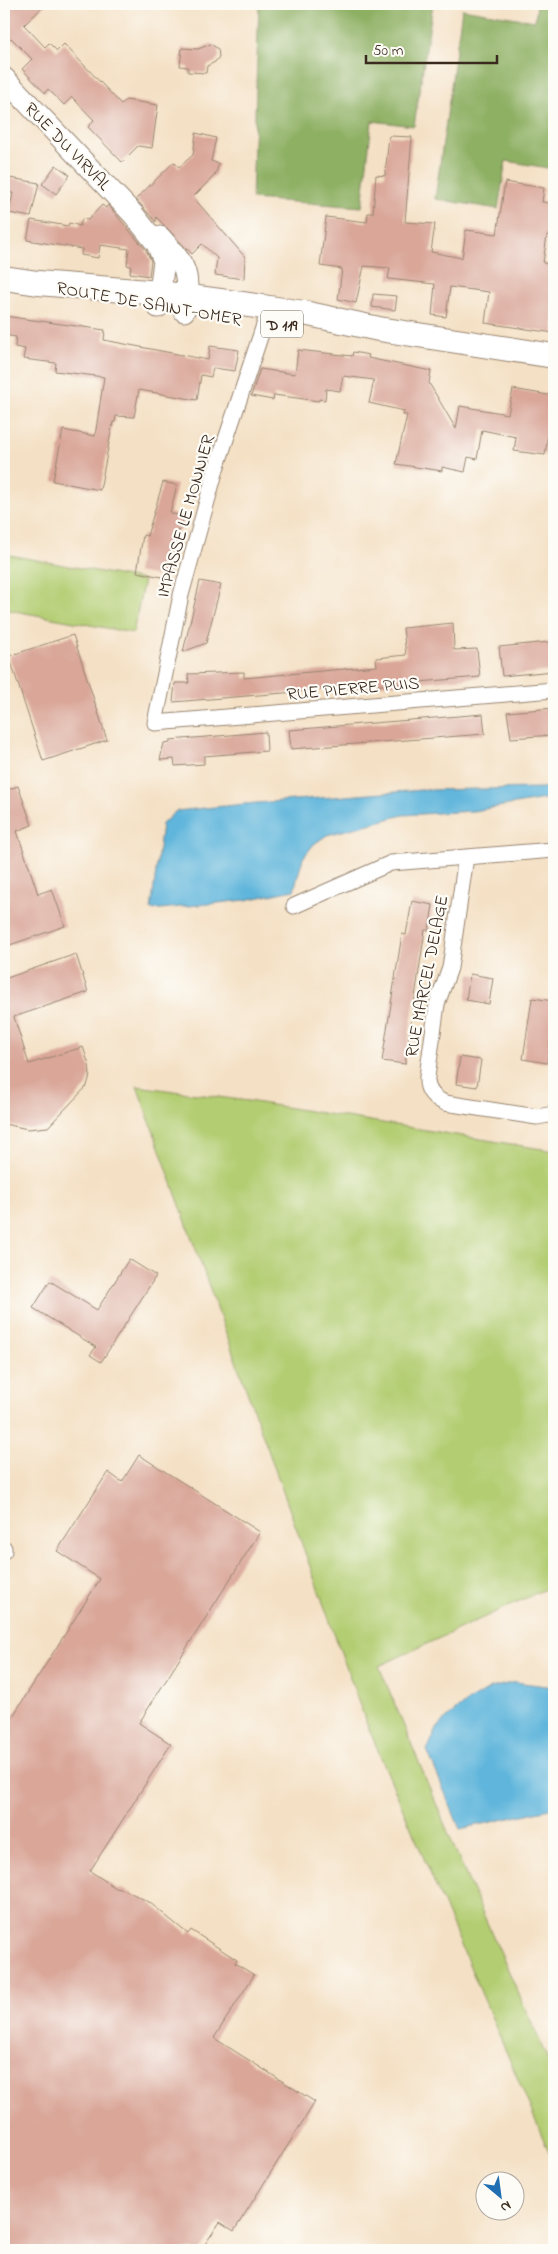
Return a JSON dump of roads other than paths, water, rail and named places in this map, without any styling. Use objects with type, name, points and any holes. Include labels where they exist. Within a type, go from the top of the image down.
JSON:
[{"type":"main road","name":"ROUTE DE SAINT-OMER","points":[[4,278],[185,304],[265,322],[330,330],[380,329]]},
{"type":"main road","name":"ROUTE DE SAINT-OMER","points":[[185,304],[304,314],[380,329],[554,356]]},
{"type":"street","name":"RUE DU VIRVAL","points":[[4,78],[133,214],[157,244],[163,256],[159,300]]},
{"type":"street","name":"RUE DU VIRVAL","points":[[133,214],[152,229],[180,261],[187,279],[185,304]]},
{"type":"street","name":"IMPASSE LE MONNIER","points":[[155,723],[181,595],[216,469],[265,322]]},
{"type":"street","name":"RUE PIERRE PUIS","points":[[155,723],[554,690]]},
{"type":"street","points":[[294,906],[391,863],[554,850]]},
{"type":"street","name":"RUE MARCEL DELAGE","points":[[466,857],[450,968],[437,1004],[427,1076],[428,1085],[435,1098],[445,1103],[537,1118],[554,1114]]},
{"type":"water","points":[[554,786],[554,797],[551,798],[473,811],[403,815],[327,835],[314,844],[303,858],[294,890],[246,900],[151,910],[162,824],[176,811],[421,790],[541,788]]},
{"type":"water","points":[[515,1682],[554,1687],[554,1808],[460,1829],[427,1750],[439,1725],[466,1702],[491,1688]]}]
